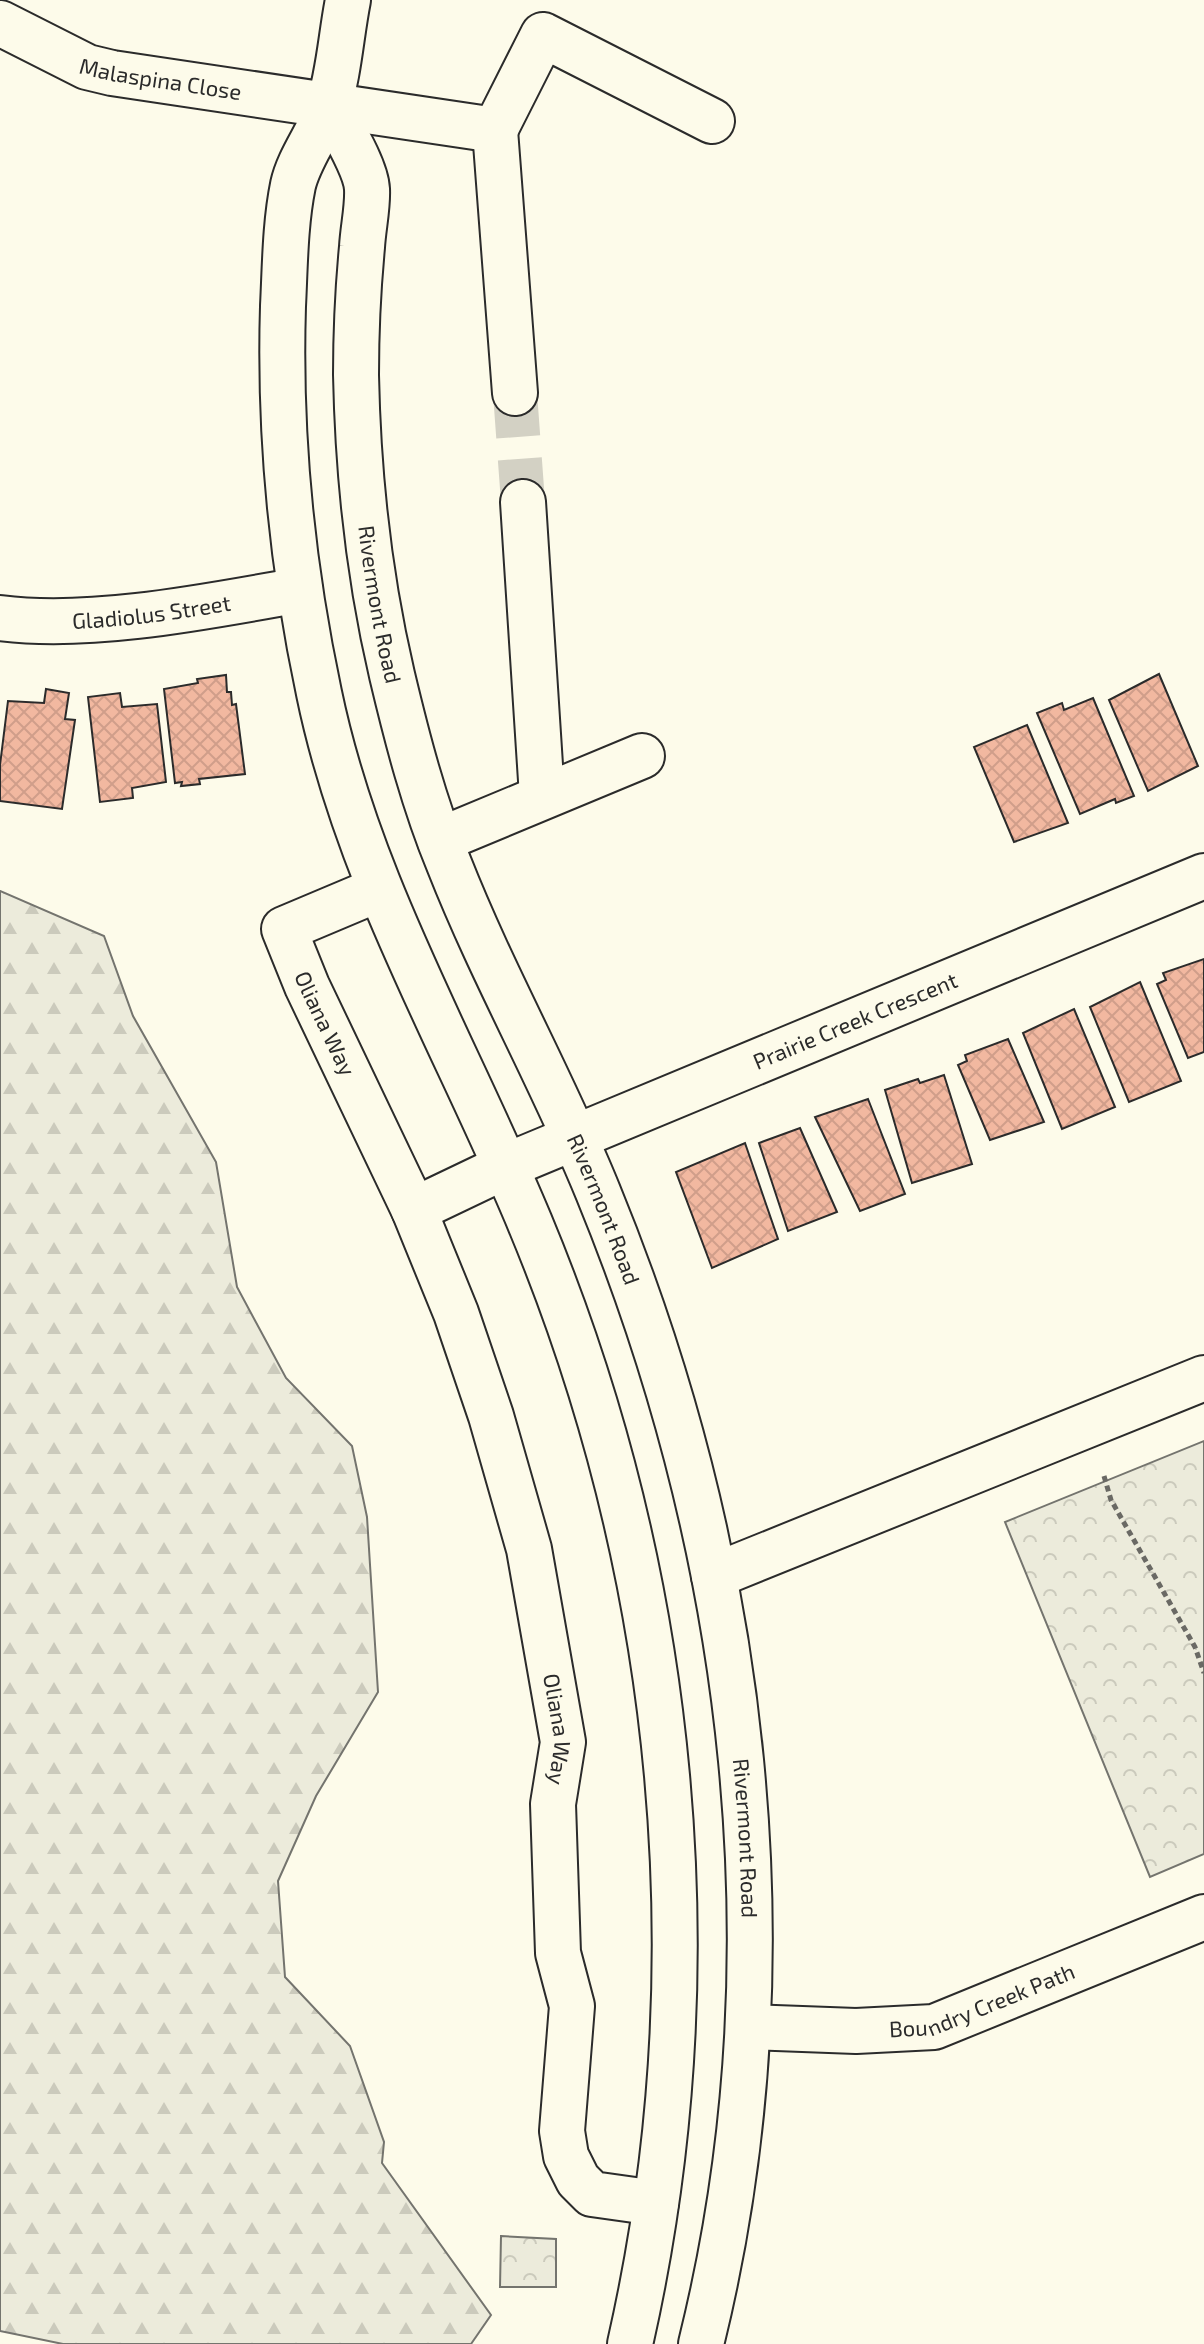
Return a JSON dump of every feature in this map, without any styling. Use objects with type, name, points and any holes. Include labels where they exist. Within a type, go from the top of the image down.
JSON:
[{"type":"street","points":[[348,0],[329,105],[294,180],[285,263],[282,387],[300,590],[320,701],[379,889],[418,983],[506,1166],[549,1268],[590,1385],[626,1514],[652,1640],[667,1766],[675,1889],[670,2073],[656,2203],[630,2344]]},
{"type":"street","name":"Malaspina Close","points":[[0,23],[100,70],[495,130]]},
{"type":"street","points":[[515,393],[495,130],[543,35],[712,121]]},
{"type":"street","name":"Rivermont Road","points":[[329,105],[368,184],[356,371],[359,440],[371,561],[392,675],[440,840],[495,972],[574,1137],[644,1311],[696,1488],[732,1677],[746,1814],[749,2027],[740,2134],[701,2344]]},
{"type":"street","points":[[523,502],[542,796]]},
{"type":"street","name":"Gladiolus Street","points":[[0,618],[44,622],[111,617],[300,590]]},
{"type":"street","points":[[440,840],[642,756]]},
{"type":"street","name":"Prairie Creek Crescent","points":[[506,1166],[1204,876]]},
{"type":"street","name":"Oliana Way","points":[[379,889],[284,929],[307,986],[414,1210],[491,1416],[529,1549],[563,1742],[553,1804],[558,1953],[572,2006],[562,2131],[566,2156],[578,2180],[592,2194],[656,2203]]},
{"type":"street","points":[[414,1210],[506,1166]]},
{"type":"street","points":[[714,1576],[1204,1378]]},
{"type":"street","name":"Boundry Creek Path","points":[[749,2027],[871,2031],[934,2027],[1204,1917]]},
{"type":"path","points":[[1104,1476],[1111,1500],[1139,1554],[1195,1647],[1204,1673]]},
{"type":"green space","points":[[0,891],[104,936],[133,1016],[216,1162],[237,1287],[286,1378],[352,1446],[367,1517],[378,1692],[316,1796],[278,1881],[285,1977],[350,2046],[384,2142],[382,2163],[491,2315],[471,2344],[63,2344],[0,2331]]},
{"type":"green space","points":[[1204,1441],[1204,1854],[1150,1877],[1005,1522]]},
{"type":"green space","points":[[501,2236],[556,2239],[556,2287],[500,2287]]},
{"type":"building","points":[[1159,674],[1198,766],[1148,791],[1109,700]]},
{"type":"building","points":[[226,675],[227,692],[231,692],[232,705],[236,704],[245,774],[199,779],[200,784],[181,786],[182,782],[175,783],[164,689],[198,683],[197,679]]},
{"type":"building","points":[[46,689],[69,693],[65,719],[75,720],[62,809],[0,801],[0,765],[8,701],[44,703]]},
{"type":"building","points":[[120,693],[122,707],[157,704],[166,782],[132,788],[133,798],[100,802],[88,697]]},
{"type":"building","points":[[1093,698],[1134,796],[1116,803],[1115,799],[1080,814],[1037,713],[1062,703],[1064,710]]},
{"type":"building","points":[[1027,725],[1068,823],[1014,842],[974,747]]},
{"type":"building","points":[[1204,959],[1204,1052],[1188,1058],[1157,984],[1166,980],[1163,973]]},
{"type":"building","points":[[1140,982],[1181,1081],[1129,1102],[1090,1007]]},
{"type":"building","points":[[1074,1009],[1115,1107],[1062,1129],[1023,1033]]},
{"type":"building","points":[[1008,1039],[1044,1122],[990,1140],[958,1065],[967,1061],[965,1055]]},
{"type":"building","points":[[944,1075],[972,1164],[912,1183],[885,1090],[918,1079],[920,1083]]},
{"type":"building","points":[[868,1099],[905,1194],[860,1211],[815,1117]]},
{"type":"building","points":[[800,1128],[837,1212],[788,1231],[759,1143]]},
{"type":"building","points":[[745,1143],[778,1239],[712,1268],[676,1172]]},
{"type":"tunnel","points":[[515,393],[523,502]]}]
